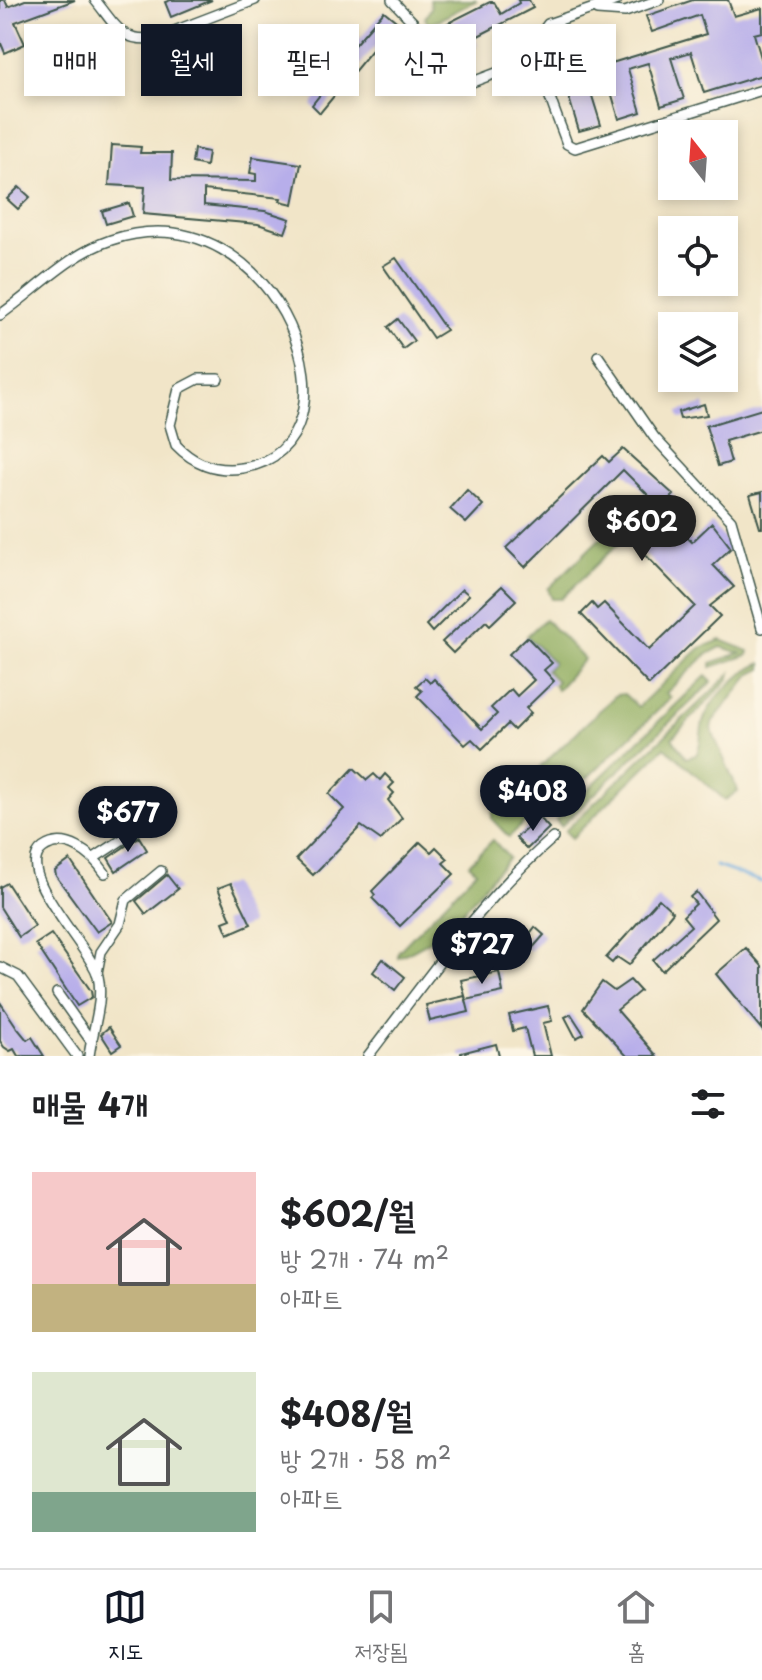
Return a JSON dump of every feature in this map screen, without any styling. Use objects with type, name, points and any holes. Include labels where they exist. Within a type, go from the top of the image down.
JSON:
[{"type":"street","points":[[95,0],[121,32],[140,40],[156,38],[255,0]]},
{"type":"street","points":[[392,0],[426,36],[459,87],[492,75]]},
{"type":"street","points":[[548,24],[596,10],[617,0]]},
{"type":"street","points":[[596,10],[625,12],[659,0]]},
{"type":"street","points":[[552,96],[567,144],[575,148],[762,90]]},
{"type":"street","points":[[0,315],[86,251],[111,240],[140,234],[202,238],[228,250],[255,273],[275,299],[293,339],[305,377],[305,397],[292,436],[271,460],[239,469],[216,468],[187,456],[176,445],[170,425],[179,389],[198,379],[218,379]]},
{"type":"street","points":[[598,356],[654,437],[731,520],[762,628]]},
{"type":"street","points":[[94,858],[134,832]]},
{"type":"street","points":[[368,1056],[460,937],[525,862],[553,838]]},
{"type":"street","points":[[97,973],[37,878],[34,867],[39,850],[51,843],[74,846],[94,858],[105,873]]},
{"type":"street","points":[[89,1056],[97,1008],[97,973],[101,952],[120,924],[126,900],[161,871]]},
{"type":"street","points":[[0,967],[18,976],[77,1056]]},
{"type":"street","points":[[57,993],[91,1041]]},
{"type":"green space","points":[[430,0],[477,0],[428,24],[425,18],[431,8]]},
{"type":"green space","points":[[614,525],[622,533],[620,542],[561,599],[552,599],[548,589]]},
{"type":"green space","points":[[545,619],[584,659],[557,690],[553,685],[557,681],[546,670],[553,662],[527,636]]},
{"type":"green space","points":[[721,640],[749,651],[748,655],[711,667],[711,663],[740,653],[721,647],[706,655],[666,693],[671,698],[546,817],[538,809],[509,837],[492,819],[492,813],[616,695],[624,694],[638,707],[700,648]]},
{"type":"green space","points":[[762,663],[762,669],[750,675],[713,721],[711,729],[738,791],[725,800],[665,747],[572,838],[565,831],[731,673],[730,678],[672,738],[686,758],[696,755],[709,709],[737,678]]},
{"type":"green space","points":[[706,676],[712,682],[561,826],[556,820]]},
{"type":"green space","points":[[493,840],[509,858],[449,926],[398,957],[398,952],[476,871],[469,864]]},
{"type":"building","points":[[0,0],[5,0],[8,7],[25,0],[75,0],[15,22],[24,44],[5,53],[0,41]]},
{"type":"building","points":[[212,0],[171,17],[165,2]]},
{"type":"building","points":[[518,0],[529,0],[533,8],[502,24],[492,24],[492,29],[476,37],[476,24],[446,24],[490,2],[494,2],[501,14],[519,3]]},
{"type":"building","points":[[693,0],[728,0],[734,16],[762,8],[762,32],[754,34],[762,61],[762,75],[704,93],[691,52],[671,58],[684,99],[661,106],[648,63],[628,69],[641,112],[619,119],[612,96],[616,96],[616,62],[706,34],[700,15],[652,32],[646,16]]},
{"type":"building","points":[[384,11],[396,21],[394,24],[375,24],[375,46],[359,66],[359,40]]},
{"type":"building","points":[[319,96],[334,96],[320,113],[312,105]]},
{"type":"building","points":[[568,96],[592,96],[601,125],[579,131]]},
{"type":"building","points":[[112,145],[141,147],[140,153],[172,153],[171,180],[256,181],[256,174],[250,173],[253,157],[301,164],[293,204],[280,201],[281,198],[204,190],[204,205],[265,211],[290,219],[285,233],[258,224],[143,214],[145,187],[109,185]]},
{"type":"building","points":[[194,149],[208,152],[206,166],[192,163]]},
{"type":"building","points":[[19,187],[30,197],[18,209],[7,199]]},
{"type":"building","points":[[129,203],[133,216],[106,224],[102,211]]},
{"type":"building","points":[[396,258],[446,330],[433,338],[383,266]]},
{"type":"building","points":[[398,319],[414,341],[403,349],[388,327]]},
{"type":"building","points":[[704,404],[707,415],[680,419],[678,412]]},
{"type":"building","points":[[762,409],[762,430],[725,441],[731,462],[718,466],[706,426]]},
{"type":"building","points":[[623,449],[674,495],[671,498],[686,513],[680,519],[687,526],[681,531],[692,542],[712,523],[731,548],[713,565],[734,587],[710,606],[720,616],[649,685],[581,614],[592,603],[597,609],[604,603],[649,650],[695,606],[633,542],[665,512],[623,470],[525,567],[506,548],[603,456],[609,462]]},
{"type":"building","points":[[467,490],[483,505],[466,523],[450,509]]},
{"type":"building","points":[[762,492],[762,528],[760,528],[750,495]]},
{"type":"building","points":[[502,586],[516,600],[490,625],[486,621],[453,653],[442,642]]},
{"type":"building","points":[[462,589],[469,595],[432,632],[426,625]]},
{"type":"building","points":[[527,637],[552,663],[544,670],[554,681],[526,708],[531,713],[514,730],[508,724],[482,749],[472,739],[465,745],[417,696],[422,691],[416,686],[425,678],[430,683],[434,679],[482,729],[497,714],[491,708],[511,689],[517,696],[534,680],[509,654]]},
{"type":"building","points":[[354,768],[367,780],[374,774],[380,780],[385,774],[394,783],[389,788],[394,793],[388,800],[402,818],[381,840],[361,826],[313,875],[296,859],[344,809],[329,794]]},
{"type":"building","points":[[539,817],[549,828],[527,849],[516,838]]},
{"type":"building","points":[[139,837],[147,850],[116,871],[108,858]]},
{"type":"building","points":[[420,842],[431,852],[436,847],[448,859],[443,863],[454,874],[400,926],[372,898],[375,895],[372,891]]},
{"type":"building","points":[[70,860],[112,922],[97,932],[56,876],[55,871]]},
{"type":"building","points":[[167,875],[178,889],[146,914],[136,901]]},
{"type":"building","points":[[7,883],[35,926],[19,937],[0,907],[0,887]]},
{"type":"building","points":[[231,883],[251,924],[228,934],[223,922],[231,919],[218,888]]},
{"type":"building","points":[[696,892],[716,919],[662,971],[653,960],[691,926],[683,916],[696,904],[690,897]]},
{"type":"building","points":[[659,899],[673,912],[629,965],[617,957],[612,963],[606,958]]},
{"type":"building","points":[[535,927],[544,935],[530,951],[521,945]]},
{"type":"building","points":[[51,934],[91,991],[92,997],[77,1006],[36,944]]},
{"type":"building","points":[[746,948],[762,966],[762,1030],[716,974]]},
{"type":"building","points":[[383,959],[405,977],[395,990],[373,972]]},
{"type":"building","points":[[499,972],[503,992],[466,1000],[461,980]]},
{"type":"building","points":[[630,980],[640,991],[617,1010],[657,1056],[627,1056],[583,1009],[602,982],[614,991]]},
{"type":"building","points":[[465,996],[469,1012],[430,1021],[426,1005]]},
{"type":"building","points":[[0,1002],[18,1029],[27,1040],[32,1037],[44,1056],[18,1056],[14,1049],[10,1051],[4,1047],[0,1041]]},
{"type":"building","points":[[548,1006],[552,1021],[543,1023],[551,1056],[532,1056],[525,1028],[513,1031],[509,1015]]},
{"type":"building","points":[[571,1014],[584,1034],[576,1038],[565,1017]]},
{"type":"building","points":[[109,1027],[121,1045],[112,1051],[101,1034]]},
{"type":"building","points":[[496,1044],[499,1056],[461,1056],[461,1053]]},
{"type":"waterway","points":[[716,866],[762,882]]}]
